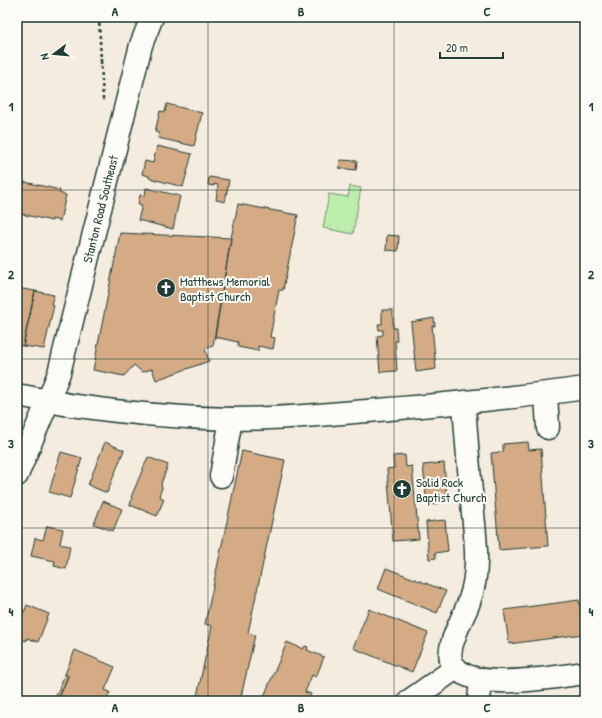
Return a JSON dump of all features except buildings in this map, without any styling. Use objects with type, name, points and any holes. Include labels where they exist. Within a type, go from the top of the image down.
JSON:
[{"type":"main road","name":"Stanton Road Southeast","points":[[17,475],[59,373],[141,45],[152,17]]},
{"type":"main road","points":[[17,395],[71,405],[151,414],[231,418],[274,418],[464,403],[585,388]]},
{"type":"main road","points":[[546,394],[548,428]]},
{"type":"main road","points":[[464,403],[477,557],[476,574],[471,597],[451,649],[452,664],[471,675],[499,681],[522,682],[585,673]]},
{"type":"main road","points":[[221,476],[231,418]]},
{"type":"main road","points":[[409,701],[471,675]]},
{"type":"main road","points":[[471,675],[479,701]]},
{"type":"path","points":[[99,17],[101,61]]},
{"type":"green space","points":[[350,186],[361,188],[353,234],[323,228],[329,194],[348,197]]},
{"type":"place","name":"Matthews Memorial Baptist Church","points":[[166,288]]},
{"type":"place","name":"Solid Rock Baptist Church","points":[[402,489]]}]
